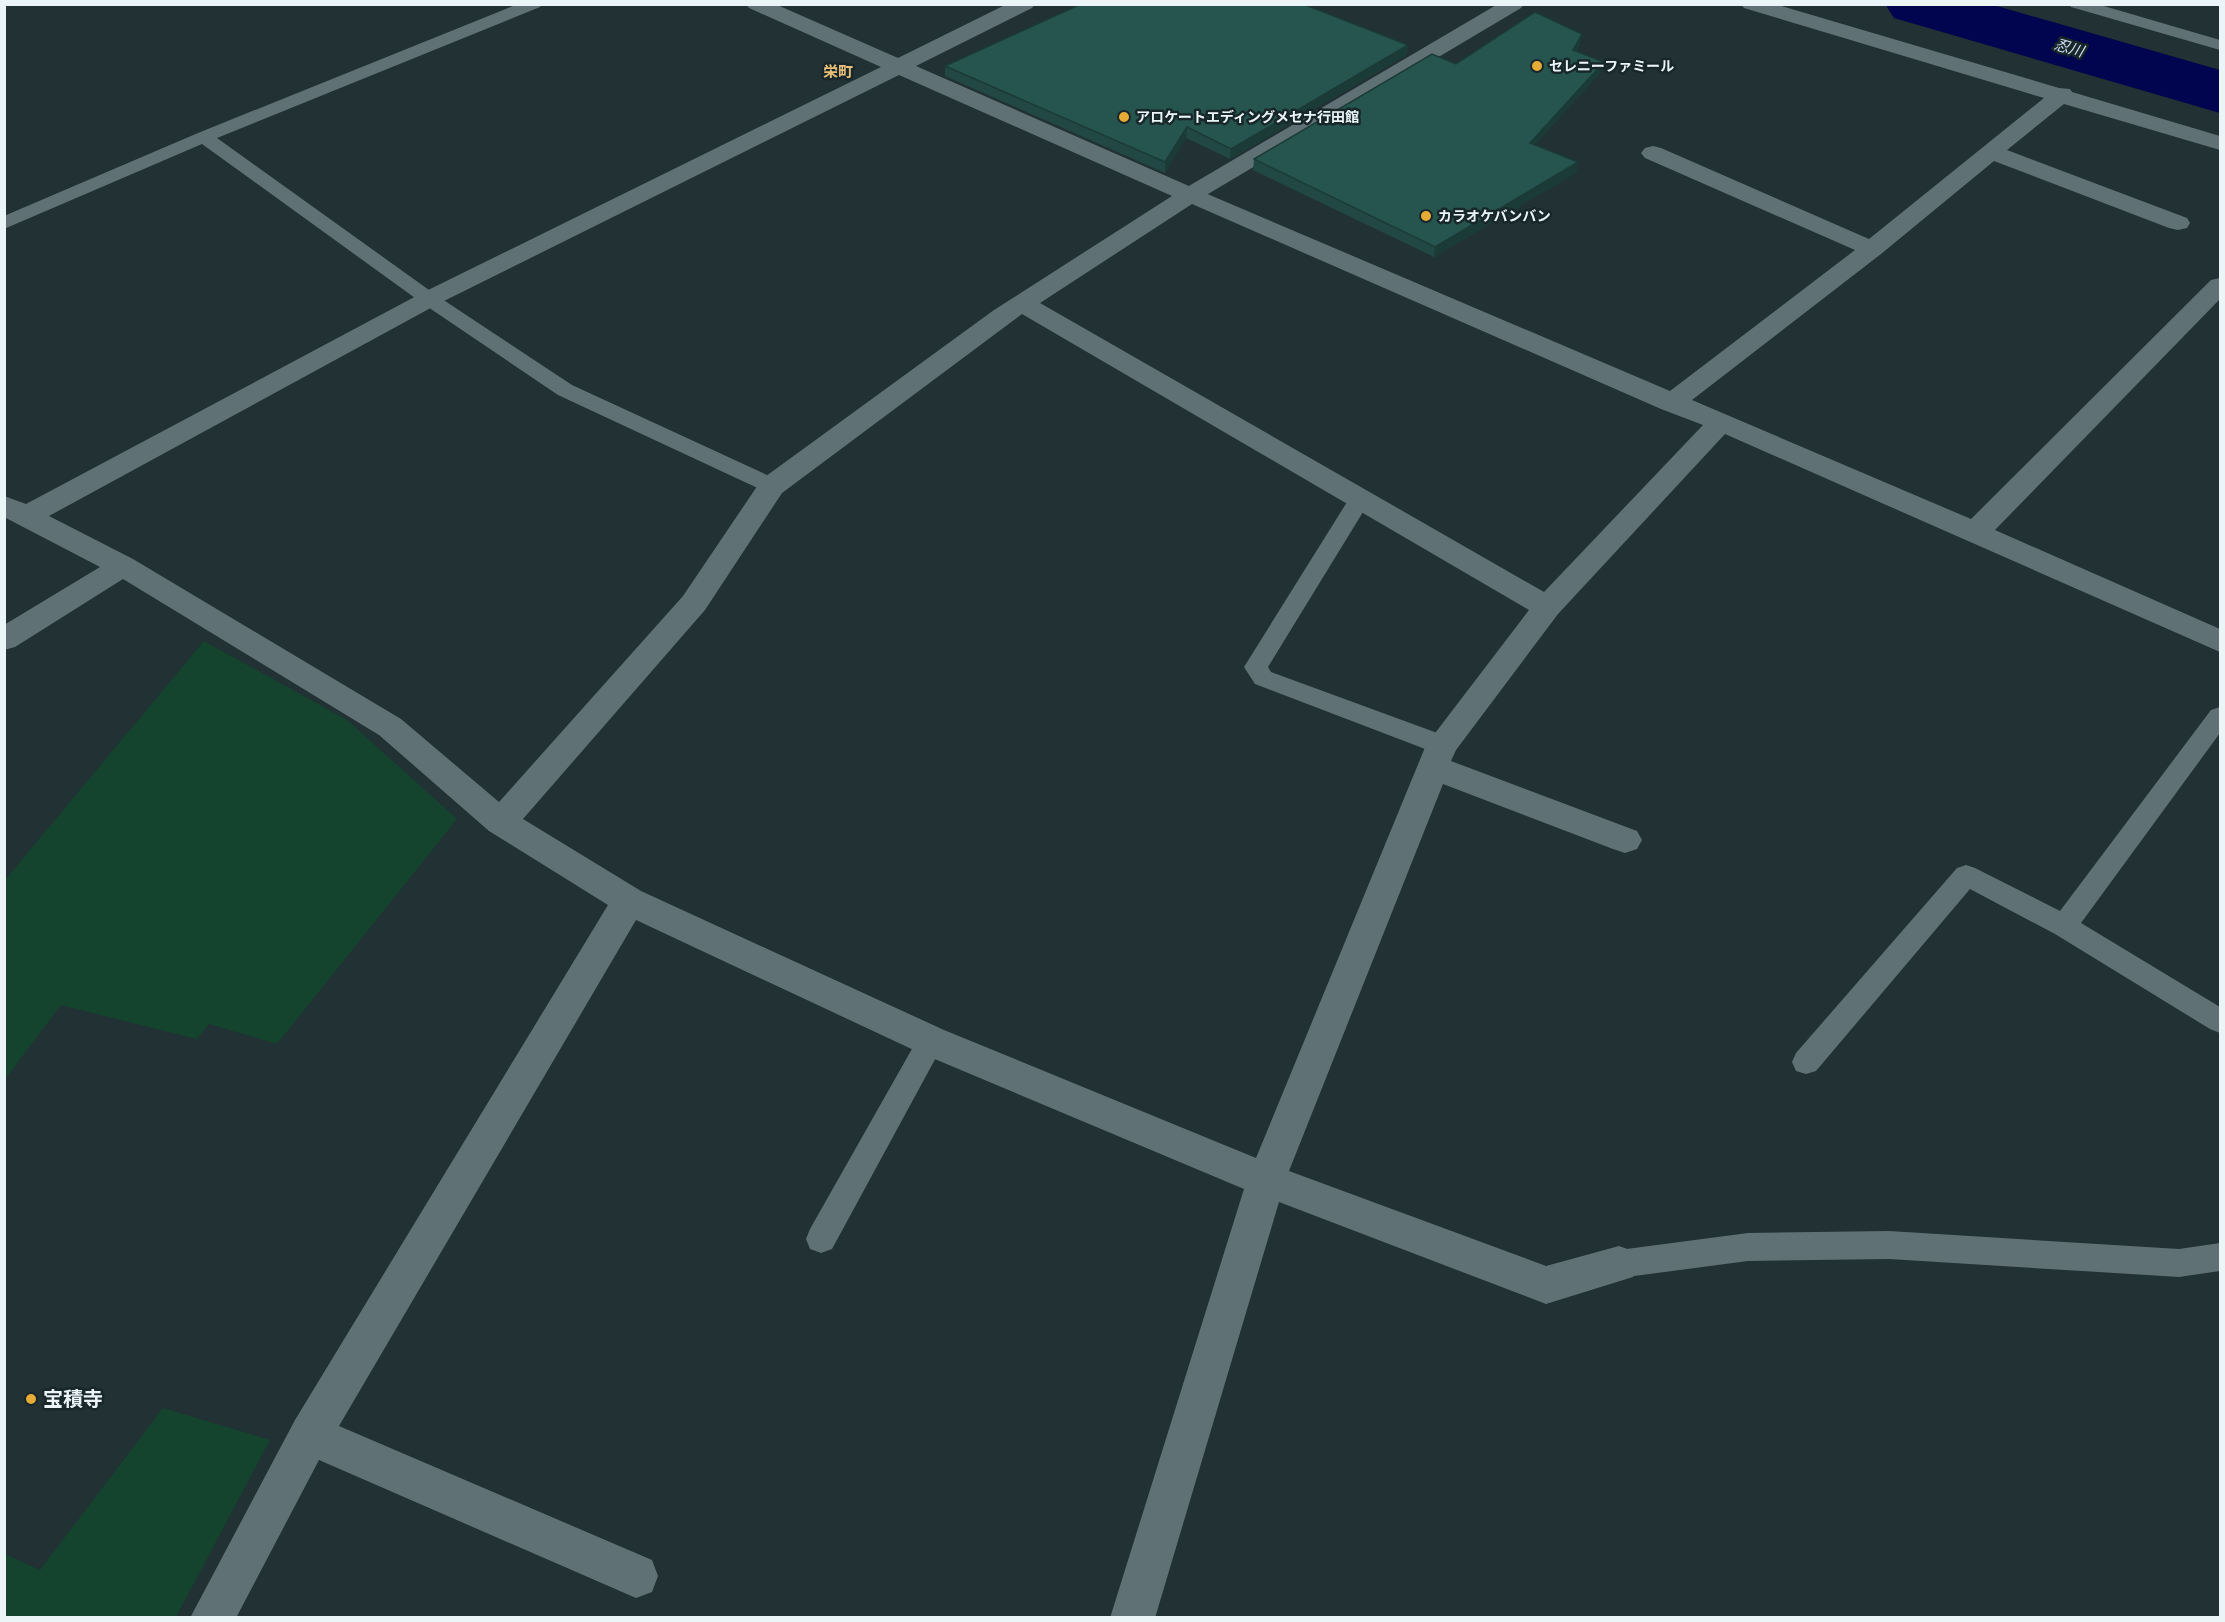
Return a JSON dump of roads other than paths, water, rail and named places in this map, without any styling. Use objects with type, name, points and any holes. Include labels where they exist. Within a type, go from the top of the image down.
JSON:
[{"type":"street","points":[[756,4],[1671,403],[1977,531],[2220,641]]},
{"type":"street","points":[[15,511],[429,298],[1025,4]]},
{"type":"street","points":[[501,822],[694,603],[772,486],[1022,303],[1190,195],[1514,4]]},
{"type":"street","points":[[1751,4],[2062,94],[2220,143]]},
{"type":"street","points":[[1671,403],[1872,249],[2062,94]]},
{"type":"street","points":[[1991,152],[2178,223]]},
{"type":"street","points":[[1653,153],[1872,249]]},
{"type":"street","points":[[1977,531],[2220,285]]},
{"type":"street","points":[[1022,303],[1547,607]]},
{"type":"street","points":[[1132,1617],[1266,1179],[1437,756],[1547,607],[1720,423]]},
{"type":"street","points":[[15,511],[123,566],[390,727],[501,822],[629,901],[931,1041],[1266,1179],[1546,1285],[1619,1264]]},
{"type":"street","points":[[4,639],[123,566]]},
{"type":"street","points":[[1437,756],[1625,840]]},
{"type":"street","points":[[213,1617],[310,1435],[629,901]]},
{"type":"street","points":[[310,1435],[636,1576]]},
{"type":"lane","points":[[4,223],[204,137],[534,4]]},
{"type":"lane","points":[[2077,4],[2220,45]]},
{"type":"lane","points":[[204,137],[429,298],[565,390],[772,486]]},
{"type":"lane","points":[[1360,499],[1256,668],[1263,678],[1437,756]]},
{"type":"lane","points":[[2064,926],[2220,716]]},
{"type":"lane","points":[[1806,1062],[1966,875],[2064,926],[2220,1022]]},
{"type":"lane","points":[[821,1239],[931,1041]]},
{"type":"lane","points":[[1619,1264],[1748,1247],[1889,1245],[2179,1263],[2220,1257]]},
{"type":"waterway","name":"忍川","points":[[1917,4],[2220,92]]},
{"type":"place","name":"セレニーファミール","points":[[1537,66]]},
{"type":"place","name":"アロケートエディングメセナ行田館","points":[[1124,117]]},
{"type":"place","name":"カラオケバンバン","points":[[1426,216]]},
{"type":"place","name":"宝積寺","points":[[31,1399]]},
{"type":"district","name":"栄町","points":[[838,72]]}]
